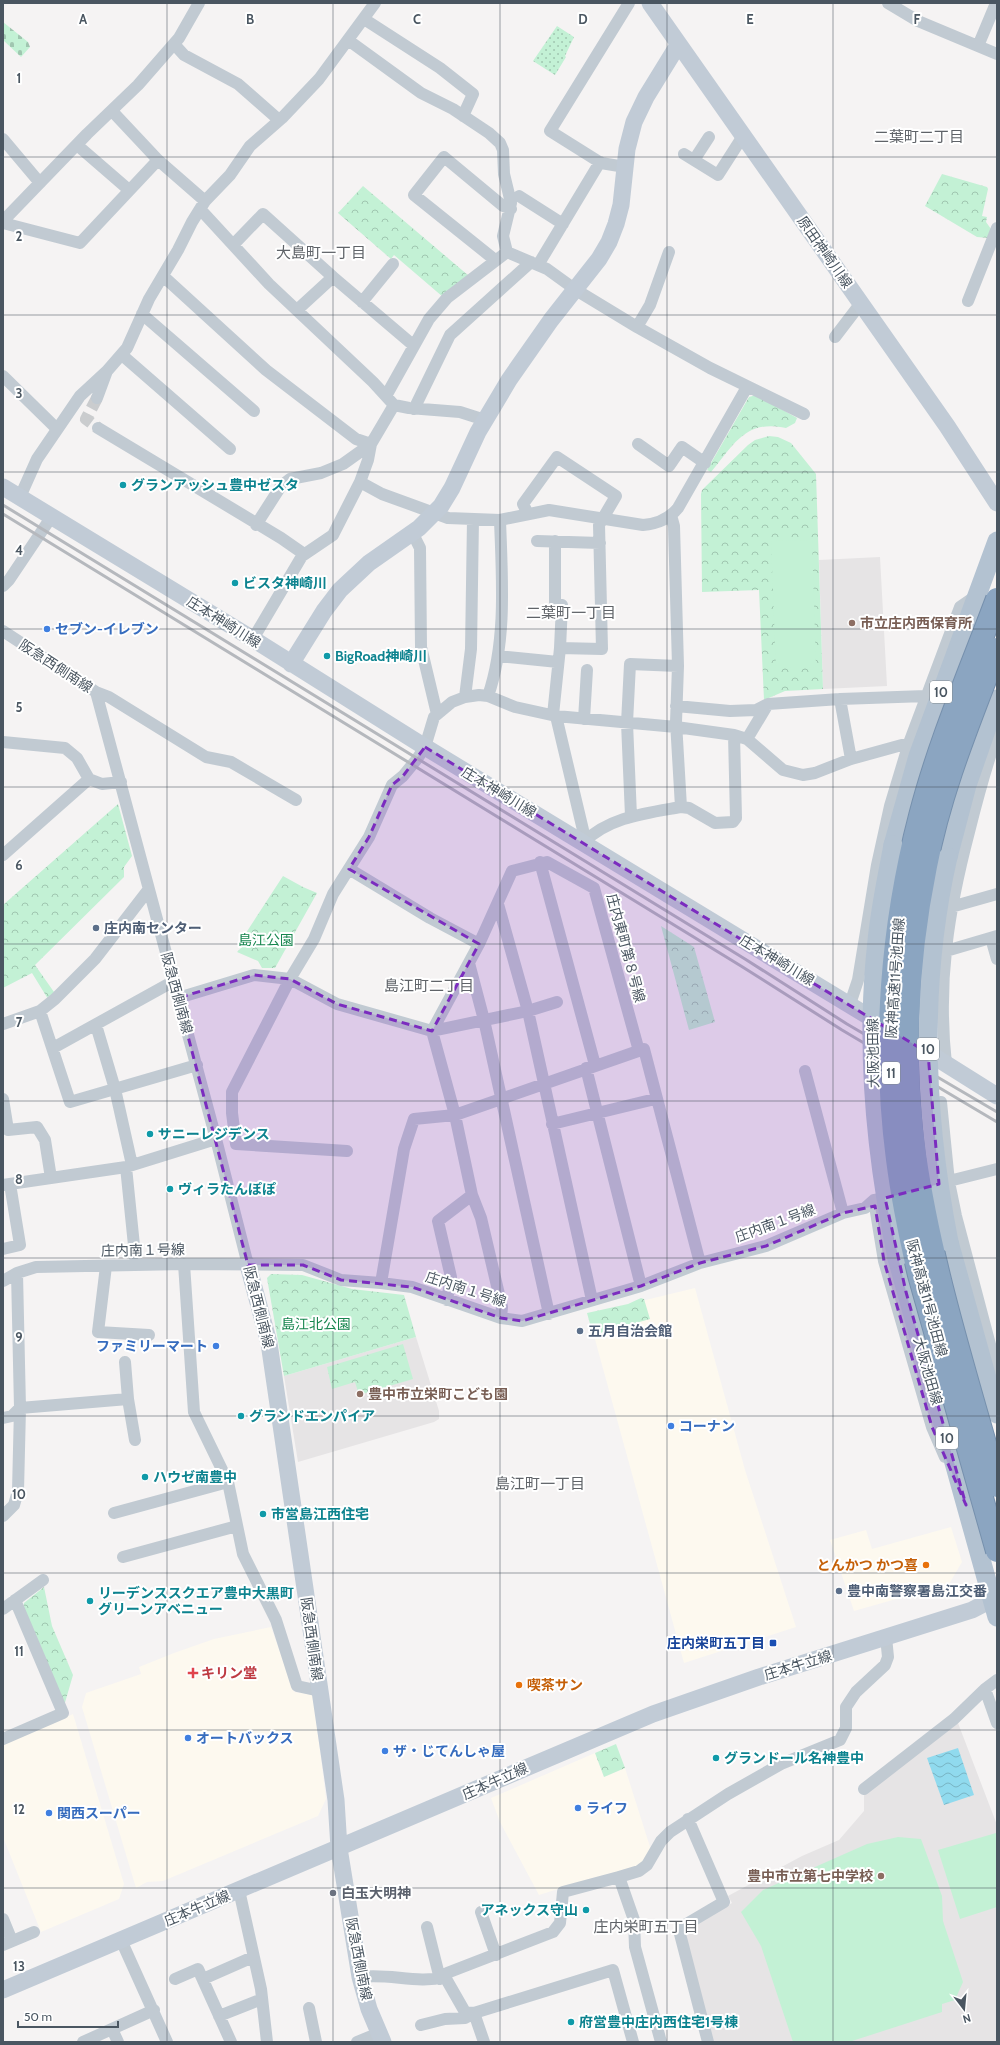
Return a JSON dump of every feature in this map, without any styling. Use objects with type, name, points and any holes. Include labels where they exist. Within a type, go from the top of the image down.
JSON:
[{"type":"highway","name":"阪神高速11号池田線","points":[[987,597],[920,815],[901,906],[891,993],[890,1036],[894,1128],[898,1165],[910,1235],[919,1275],[997,1551]]},
{"type":"highway","name":"阪神高速11号池田線","points":[[997,649],[950,775],[926,866],[909,993],[908,1035],[911,1108],[915,1153],[928,1230],[997,1486]]},
{"type":"main road","name":"大阪池田線","points":[[995,1605],[897,1258],[882,1182],[874,1110],[872,1065],[873,984],[877,940],[893,845],[918,756],[987,597],[997,541]]},
{"type":"main road","name":"10","points":[[997,700],[967,785],[948,857],[937,915],[931,967],[928,1044],[934,1144],[949,1242],[997,1414]]},
{"type":"street","points":[[158,160],[80,243],[3,222],[77,144],[138,85],[180,38],[199,3]]},
{"type":"street","points":[[20,497],[37,458],[80,396],[107,371],[127,348],[142,314],[203,205],[230,175],[250,146],[279,120],[319,79],[375,3]]},
{"type":"street","points":[[625,167],[600,162],[550,131],[628,3]]},
{"type":"street","name":"原田神崎川線","points":[[650,3],[678,45],[948,426],[997,503]]},
{"type":"street","points":[[888,3],[918,21],[997,54]]},
{"type":"street","points":[[978,46],[996,3]]},
{"type":"street","points":[[364,19],[440,68],[473,94],[463,116]]},
{"type":"street","points":[[348,40],[421,93],[463,116],[489,133],[501,144],[503,150],[504,174],[511,200],[511,208],[503,236],[507,252]]},
{"type":"street","points":[[174,44],[184,55],[238,84],[279,120]]},
{"type":"street","points":[[291,664],[324,611],[340,590],[369,563],[413,534],[434,513],[452,488],[485,420],[528,352],[599,260],[611,236],[621,205],[629,140],[638,114],[678,45]]},
{"type":"street","points":[[112,111],[203,205],[233,245],[269,284],[390,401],[414,409],[460,412],[485,420]]},
{"type":"street","points":[[709,137],[689,157],[718,175],[743,136]]},
{"type":"street","points":[[3,139],[40,183]]},
{"type":"street","points":[[77,144],[129,190]]},
{"type":"street","points":[[495,260],[414,195],[444,157],[503,206],[511,208]]},
{"type":"street","points":[[414,409],[450,335],[534,264],[563,224],[600,162]]},
{"type":"street","points":[[519,196],[563,224]]},
{"type":"street","points":[[233,245],[263,214],[332,277],[413,345]]},
{"type":"street","points":[[968,301],[995,226]]},
{"type":"street","points":[[253,639],[304,554],[333,534],[360,482],[368,460],[371,444],[413,345],[429,319],[447,298],[507,252]]},
{"type":"street","points":[[507,252],[534,264],[637,327],[747,387],[804,414]]},
{"type":"street","points":[[637,327],[650,305],[669,252]]},
{"type":"street","points":[[362,302],[393,264]]},
{"type":"street","points":[[163,276],[266,370],[356,439],[371,444]]},
{"type":"street","points":[[297,310],[332,277]]},
{"type":"street","points":[[834,337],[861,303]]},
{"type":"street","points":[[142,314],[254,411]]},
{"type":"street","points":[[122,355],[230,449]]},
{"type":"street","points":[[97,398],[107,371]]},
{"type":"street","points":[[3,376],[57,429]]},
{"type":"street","points":[[360,482],[382,494],[448,518],[500,520],[550,510],[643,525],[661,522],[671,515],[681,504],[747,387]]},
{"type":"street","points":[[98,428],[304,554]]},
{"type":"street","points":[[256,524],[281,486],[290,479],[321,473],[343,464],[371,444]]},
{"type":"street","points":[[638,444],[669,466],[682,446],[705,463]]},
{"type":"street","points":[[528,514],[523,504],[557,457],[616,496],[599,525],[602,648],[560,648]]},
{"type":"street","name":"庄本神崎川線","points":[[3,487],[253,639],[425,747],[850,1004],[997,1096]]},
{"type":"street","points":[[671,515],[674,526],[678,666],[676,727],[681,807]]},
{"type":"street","points":[[3,586],[9,580],[52,516]]},
{"type":"street","points":[[465,696],[471,648],[473,519]]},
{"type":"street","points":[[488,696],[495,674],[498,656],[502,579],[500,520]]},
{"type":"street","points":[[413,534],[420,548],[421,647],[437,714]]},
{"type":"street","points":[[537,541],[600,543]]},
{"type":"street","points":[[555,542],[555,604],[562,605],[554,716],[583,830],[583,843]]},
{"type":"street","points":[[850,1004],[858,980],[877,865],[890,806],[909,743],[960,607],[987,597]]},
{"type":"street","name":"阪急西側南線","points":[[3,631],[96,692],[121,782],[197,1065],[269,1343],[336,1800],[339,1848],[360,1976],[369,2009],[381,2038]]},
{"type":"street","points":[[498,656],[558,662]]},
{"type":"street","points":[[631,816],[626,723],[630,664],[678,666]]},
{"type":"street","points":[[584,719],[587,670]]},
{"type":"street","points":[[96,692],[109,697],[206,757],[232,762],[296,800]]},
{"type":"street","points":[[348,1151],[236,1144],[232,1112],[232,1092],[290,979],[314,939],[333,894],[369,837],[392,785],[403,776],[425,747],[432,720],[448,704],[465,696],[479,695],[488,696],[515,707],[554,716],[676,727],[734,735],[747,739],[777,766],[796,774],[815,774],[851,759],[909,743]]},
{"type":"street","points":[[676,706],[730,711],[756,710],[768,704],[840,699],[926,696]]},
{"type":"street","points":[[840,699],[851,759]]},
{"type":"street","points":[[747,739],[768,704]]},
{"type":"street","points":[[583,843],[598,830],[631,816],[681,807],[689,808],[714,823],[733,822],[736,818],[734,735]]},
{"type":"street","points":[[946,1064],[943,1038],[943,976],[951,907],[985,769],[997,736]]},
{"type":"street","points":[[3,742],[65,748],[77,758],[89,779],[102,784],[121,782]]},
{"type":"street","points":[[3,854],[89,779]]},
{"type":"street","points":[[501,1318],[502,1307],[481,1218],[472,1195],[455,1115],[432,1031],[479,944],[512,871],[540,862],[591,1067],[596,1113],[641,1286]]},
{"type":"street","name":"庄内東町第８号線","points":[[540,862],[547,862],[594,888],[639,1051],[644,1049],[655,1099]]},
{"type":"street","points":[[349,869],[430,918],[479,944]]},
{"type":"street","points":[[3,1024],[40,1011],[55,999],[95,958],[149,889]]},
{"type":"street","points":[[951,907],[997,894]]},
{"type":"street","points":[[498,904],[528,1011],[542,1084],[592,1300]]},
{"type":"street","points":[[946,951],[994,937],[997,959]]},
{"type":"street","points":[[469,963],[484,1020],[549,1314]]},
{"type":"street","points":[[178,998],[254,975],[290,979],[337,1004],[432,1031],[528,1011],[557,1002]]},
{"type":"street","points":[[53,1048],[174,981]]},
{"type":"street","points":[[40,1011],[70,1102],[197,1065]]},
{"type":"street","points":[[96,1024],[115,1089],[129,1166],[136,1265]]},
{"type":"street","points":[[381,1283],[404,1149],[414,1119],[455,1115],[639,1051]]},
{"type":"street","points":[[805,1071],[843,1213]]},
{"type":"street","points":[[3,1099],[8,1130],[37,1127],[45,1140],[51,1178]]},
{"type":"street","points":[[552,1124],[655,1099],[700,1263]]},
{"type":"street","points":[[941,1102],[949,1182],[956,1216],[997,1371]]},
{"type":"street","points":[[3,1248],[20,1246],[7,1184],[129,1166],[216,1140]]},
{"type":"street","name":"庄内南１号線","points":[[3,1281],[17,1273],[36,1267],[184,1264],[303,1265],[341,1280],[412,1287],[501,1318],[522,1321],[641,1286],[700,1263],[766,1246],[843,1213],[865,1208],[874,1200],[997,1169]]},
{"type":"street","points":[[447,1300],[451,1277],[438,1221],[472,1195]]},
{"type":"street","points":[[874,1200],[884,1261],[932,1427],[966,1506]]},
{"type":"street","points":[[184,1264],[194,1412],[228,1482],[243,1554],[276,1620],[296,1686],[320,1691]]},
{"type":"street","points":[[106,1266],[98,1332],[149,1335]]},
{"type":"street","points":[[3,1516],[14,1505],[18,1491],[20,1408],[17,1273]]},
{"type":"street","points":[[125,1362],[128,1399],[135,1440]]},
{"type":"street","points":[[3,1418],[12,1416],[20,1408],[128,1399]]},
{"type":"street","points":[[114,1513],[228,1482]]},
{"type":"street","points":[[123,1558],[237,1526]]},
{"type":"street","points":[[3,1608],[43,1580]]},
{"type":"street","points":[[3,1739],[63,1713],[15,1600]]},
{"type":"street","name":"庄本牛立線","points":[[3,1990],[653,1714],[759,1677],[972,1610],[995,1605]]},
{"type":"street","points":[[360,1976],[375,1975],[424,1980],[442,1978],[447,1973],[554,1932],[560,1923],[563,1892],[639,1871],[647,1865],[661,1841],[688,1818],[781,1764],[840,1740],[846,1728],[846,1707],[856,1692],[881,1669],[888,1657],[886,1637]]},
{"type":"street","points":[[864,1789],[954,1719],[985,1689],[997,1680]]},
{"type":"street","points":[[985,1689],[997,1723]]},
{"type":"street","points":[[688,1818],[724,1902],[685,1925],[680,1934],[708,2042]]},
{"type":"street","points":[[619,1877],[634,1920],[635,1947],[661,2042]]},
{"type":"street","points":[[239,1890],[243,1901],[262,1998],[267,2042]]},
{"type":"street","points":[[481,1912],[496,1955]]},
{"type":"street","points":[[3,1919],[7,1943],[34,1932]]},
{"type":"street","points":[[427,1927],[442,1978],[465,2012],[474,2013]]},
{"type":"street","points":[[121,1940],[154,2010],[167,2042]]},
{"type":"street","points":[[203,1979],[253,1957]]},
{"type":"street","points":[[175,1979],[198,1969],[231,2042]]},
{"type":"street","points":[[421,2025],[445,2019],[466,2018],[474,2013],[613,1970],[632,2042]]},
{"type":"street","points":[[219,2016],[262,1998]]},
{"type":"street","points":[[309,2008],[316,2042]]},
{"type":"street","points":[[82,2042],[154,2010]]},
{"type":"street","points":[[474,2013],[484,2042]]},
{"type":"street","points":[[112,2029],[118,2042]]},
{"type":"street","points":[[357,2042],[381,2038]]},
{"type":"highlighted area","points":[[425,747],[928,1053],[939,1184],[885,1198],[906,1292],[966,1505],[932,1427],[884,1261],[875,1206],[843,1213],[766,1246],[700,1263],[641,1286],[522,1321],[501,1318],[412,1287],[341,1280],[303,1265],[248,1265],[178,998],[254,975],[290,979],[337,1004],[432,1031],[479,944],[349,869],[369,837],[392,785],[403,776]]},
{"type":"shaded area","name":"市立庄内西保育所","points":[[880,557],[887,686],[823,689],[819,560]]},
{"type":"shaded area","points":[[695,1288],[745,1470],[796,1627],[684,1663],[588,1314]]},
{"type":"shaded area","name":"豊中市立栄町こども園","points":[[416,1337],[439,1411],[439,1419],[434,1422],[298,1462],[284,1376]]},
{"type":"shaded area","points":[[951,1527],[962,1562],[949,1584],[854,1611],[830,1540],[866,1530],[872,1549]]},
{"type":"shaded area","points":[[271,1627],[294,1692],[313,1695],[326,1799],[318,1816],[163,1881],[147,1882],[136,1888],[82,1707],[86,1693],[141,1674],[139,1667],[174,1653],[214,1639]]},
{"type":"shaded area","points":[[73,1714],[124,1884],[119,1899],[41,1932],[3,1837],[3,1745]]},
{"type":"shaded area","name":"豊中市立第七中学校","points":[[958,1723],[997,1825],[997,2042],[713,2042],[686,1937],[690,1927],[732,1903],[728,1896],[802,1856],[839,1840],[864,1811],[864,1794]]},
{"type":"shaded area","name":"ライフ","points":[[595,1753],[604,1777],[625,1768],[651,1850],[643,1864],[539,1895],[500,1822],[491,1798]]},
{"type":"green space","points":[[3,22],[28,42],[30,47],[21,57],[3,40]]},
{"type":"green space","points":[[557,26],[574,37],[565,56],[566,57],[555,75],[533,61]]},
{"type":"green space","points":[[942,174],[987,187],[988,189],[982,216],[987,217],[986,222],[991,229],[989,238],[977,237],[925,206]]},
{"type":"green space","points":[[363,186],[469,276],[443,297],[394,255],[391,259],[338,213]]},
{"type":"green space","points":[[756,395],[797,418],[795,423],[786,428],[772,426],[760,427],[750,431],[734,444],[711,472],[707,470],[749,397]]},
{"type":"green space","points":[[769,436],[778,437],[791,443],[816,474],[823,689],[785,691],[764,700],[759,590],[702,592],[701,494],[702,490],[748,445],[755,440]]},
{"type":"green space","points":[[812,540],[816,667],[776,668],[771,541]]},
{"type":"green space","points":[[118,804],[132,856],[124,867],[124,877],[35,965],[54,992],[48,999],[32,973],[3,988],[3,905]]},
{"type":"green space","name":"島江公園","points":[[283,876],[317,893],[275,968],[262,968],[258,961],[237,952],[245,944],[242,939]]},
{"type":"green space","points":[[661,926],[694,947],[715,1022],[689,1030]]},
{"type":"green space","name":"島江北公園","points":[[271,1274],[302,1275],[352,1289],[404,1295],[416,1337],[284,1376],[267,1278]]},
{"type":"green space","points":[[641,1298],[644,1299],[650,1319],[593,1335],[587,1313],[628,1304]]},
{"type":"green space","points":[[403,1344],[413,1379],[359,1395],[355,1382],[332,1389],[327,1367]]},
{"type":"green space","points":[[44,1587],[52,1626],[73,1675],[64,1706],[23,1609],[24,1603]]},
{"type":"green space","points":[[616,1744],[625,1768],[604,1777],[595,1753]]},
{"type":"green space","points":[[996,1833],[997,1907],[960,1919],[938,1850]]},
{"type":"green space","points":[[898,1837],[921,1839],[942,1896],[943,1921],[963,1982],[955,2000],[942,2004],[942,2012],[849,2042],[793,2042],[761,1946],[741,1912],[763,1890],[867,1844]]},
{"type":"water","points":[[958,1748],[974,1795],[944,1805],[927,1758]]},
{"type":"tunnel","points":[[97,398],[86,419],[98,428]]},
{"type":"railway","points":[[3,505],[745,959],[847,1024],[997,1112]]},
{"type":"railway","points":[[3,514],[741,966],[842,1030],[997,1122]]},
{"type":"place","name":"グランアッシュ豊中ゼスタ","points":[[123,485]]},
{"type":"place","name":"ビスタ神崎川","points":[[235,583]]},
{"type":"place","name":"市立庄内西保育所","points":[[852,623]]},
{"type":"place","name":"セブン-イレブン","points":[[47,629]]},
{"type":"place","name":"BigRoad神崎川","points":[[327,656]]},
{"type":"place","name":"庄内南センター","points":[[96,928]]},
{"type":"place","name":"サニーレジデンス","points":[[150,1134]]},
{"type":"place","name":"ヴィラたんぽぽ","points":[[170,1189]]},
{"type":"place","name":"五月自治会館","points":[[580,1331]]},
{"type":"place","name":"ファミリーマート","points":[[216,1346]]},
{"type":"place","name":"豊中市立栄町こども園","points":[[360,1394]]},
{"type":"place","name":"グランドエンパイア","points":[[241,1416]]},
{"type":"place","name":"コーナン","points":[[671,1426]]},
{"type":"place","name":"ハウゼ南豊中","points":[[145,1477]]},
{"type":"place","name":"市営島江西住宅","points":[[263,1514]]},
{"type":"place","name":"とんかつ かつ喜","points":[[926,1565]]},
{"type":"place","name":"豊中南警察署島江交番","points":[[839,1591]]},
{"type":"place","name":"リーデンススクエア豊中大黒町 グリーンアベニュー","points":[[90,1601]]},
{"type":"place","name":"庄内栄町五丁目","points":[[773,1643]]},
{"type":"place","name":"キリン堂","points":[[193,1673]]},
{"type":"place","name":"喫茶サン","points":[[519,1685]]},
{"type":"place","name":"オートバックス","points":[[188,1738]]},
{"type":"place","name":"ザ・じてんしゃ屋","points":[[385,1751]]},
{"type":"place","name":"グランドール名神豊中","points":[[716,1758]]},
{"type":"place","name":"ライフ","points":[[578,1808]]},
{"type":"place","name":"関西スーパー","points":[[49,1813]]},
{"type":"place","name":"豊中市立第七中学校","points":[[881,1876]]},
{"type":"place","name":"白玉大明神","points":[[333,1893]]},
{"type":"place","name":"アネックス守山","points":[[586,1910]]},
{"type":"place","name":"府営豊中庄内西住宅1号棟","points":[[571,2022]]},
{"type":"district","name":"二葉町二丁目","points":[[919,137]]},
{"type":"district","name":"大島町一丁目","points":[[321,253]]},
{"type":"district","name":"二葉町一丁目","points":[[571,613]]},
{"type":"district","name":"島江町二丁目","points":[[429,986]]},
{"type":"district","name":"島江町一丁目","points":[[540,1484]]},
{"type":"district","name":"庄内栄町五丁目","points":[[646,1927]]}]
